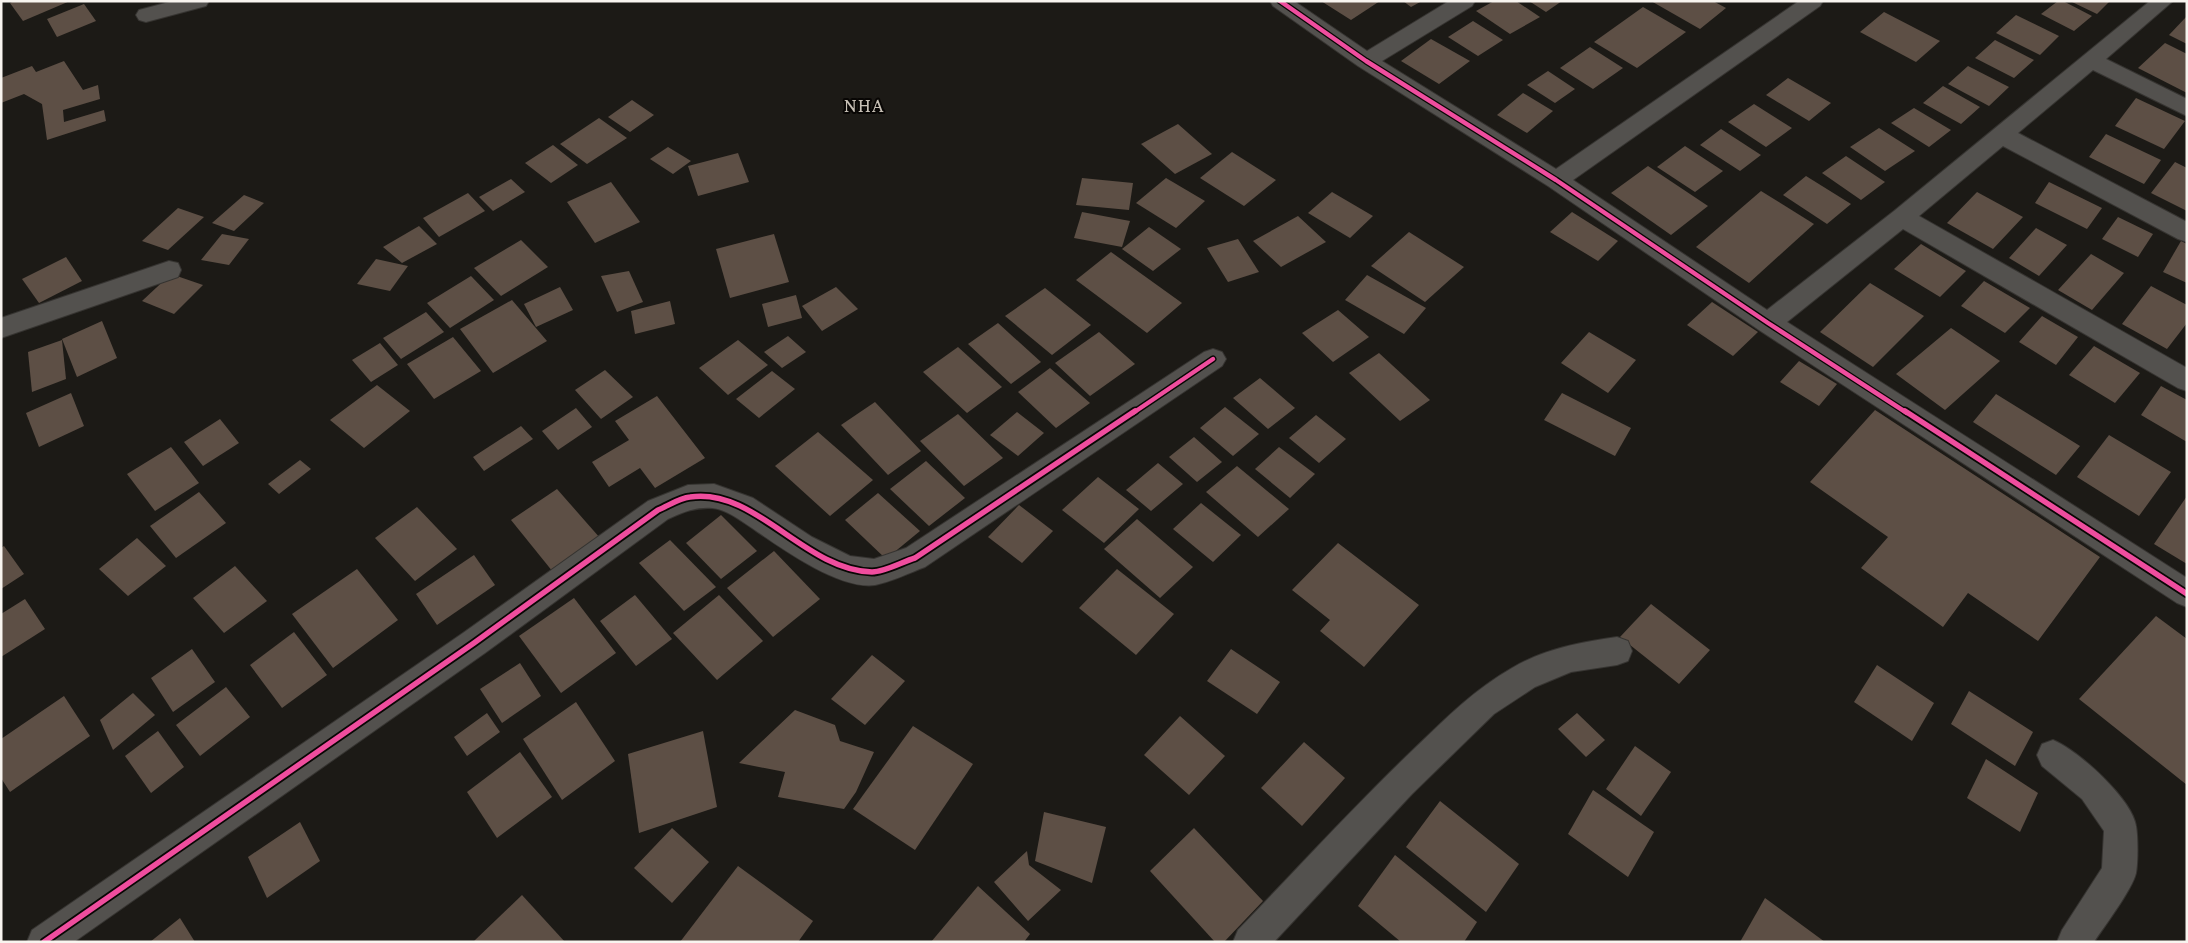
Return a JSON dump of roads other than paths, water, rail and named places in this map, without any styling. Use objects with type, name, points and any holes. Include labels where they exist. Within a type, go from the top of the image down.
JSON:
[{"type":"street","points":[[146,15],[200,1]]},
{"type":"street","points":[[1280,1],[1366,61],[1556,180],[1768,323],[2187,594]]},
{"type":"street","points":[[1366,61],[1465,1]]},
{"type":"street","points":[[1556,180],[1813,1]]},
{"type":"street","points":[[1768,323],[1902,217],[2163,1]]},
{"type":"street","points":[[2092,61],[2187,108]]},
{"type":"street","points":[[2002,135],[2187,233]]},
{"type":"street","points":[[1902,217],[2187,381]]},
{"type":"street","points":[[1,328],[169,270]]},
{"type":"street","points":[[44,942],[474,644],[658,510],[688,497],[714,496],[743,507],[802,546],[846,568],[874,572],[915,558],[1213,359]]},
{"type":"street","points":[[1250,942],[1401,783],[1483,704],[1524,677],[1570,658],[1617,651]]},
{"type":"street","points":[[2053,755],[2093,788],[2120,826],[2119,873],[2074,942]]},
{"type":"district","name":"NHA","points":[[864,105]]}]
